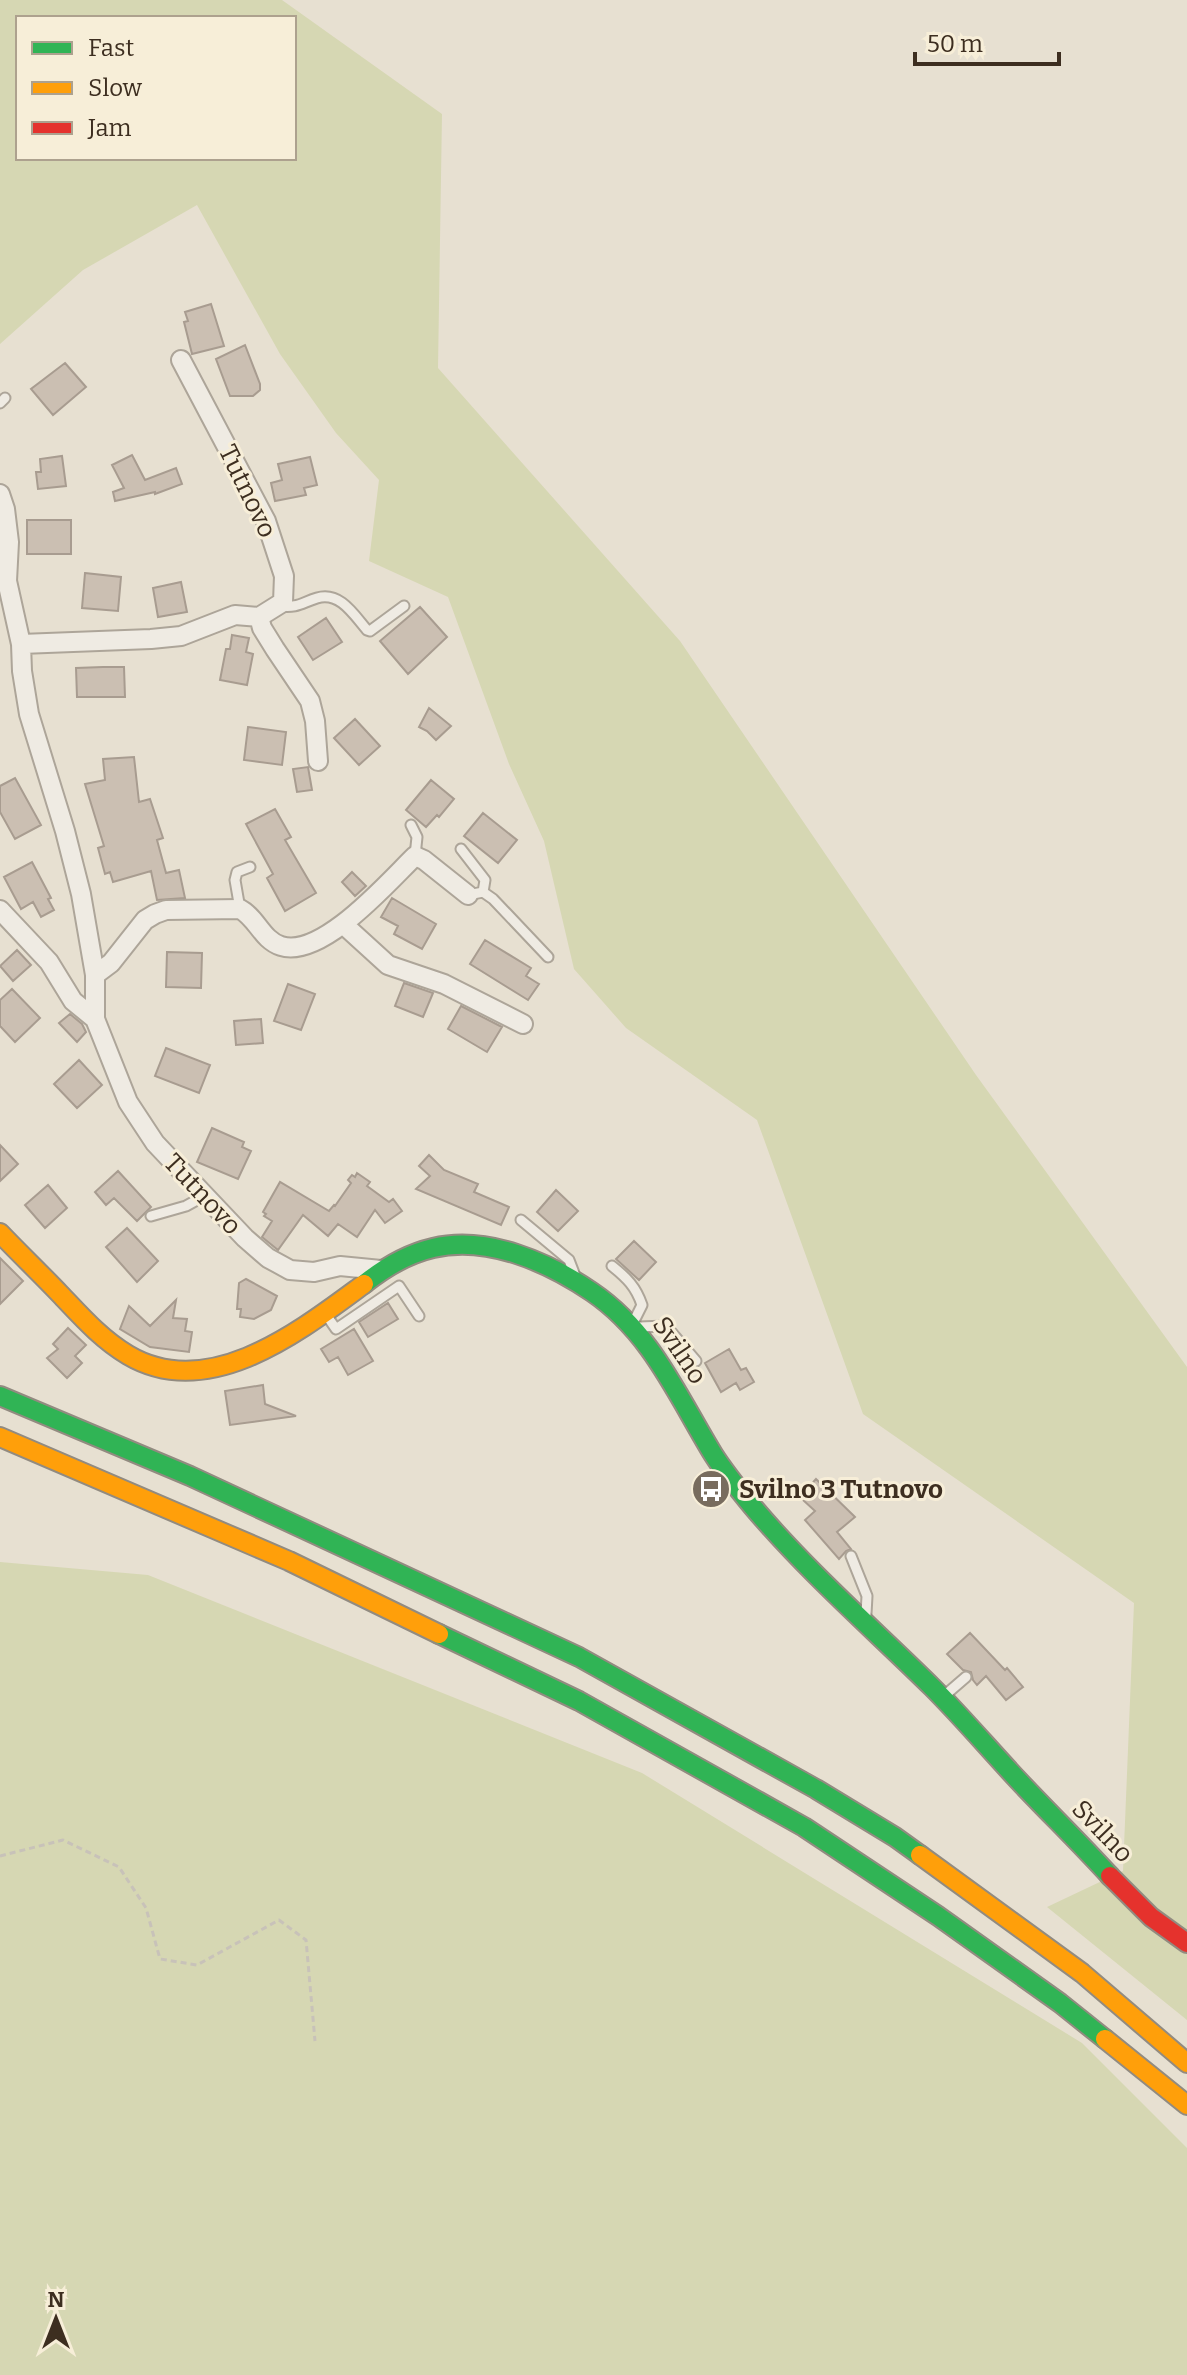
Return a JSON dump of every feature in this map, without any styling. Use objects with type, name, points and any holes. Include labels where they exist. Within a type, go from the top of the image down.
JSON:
[{"type":"main road","name":"Svilno","points":[[0,1233],[114,1347],[141,1363],[163,1370],[202,1370],[225,1366],[282,1340],[325,1313],[381,1270],[435,1247],[481,1246],[515,1255],[579,1284],[633,1326],[665,1368],[718,1464],[746,1499],[865,1623],[943,1698],[1151,1917],[1187,1943]]},
{"type":"main road","points":[[0,1396],[204,1482],[579,1657],[816,1789],[895,1837],[1082,1973],[1187,2063]]},
{"type":"main road","points":[[0,1437],[289,1561],[579,1701],[778,1812],[938,1916],[1048,1994],[1187,2105]]},
{"type":"street","name":"Tutnovo","points":[[181,360],[266,521],[284,576],[283,602],[278,606]]},
{"type":"street","name":"Tutnovo","points":[[0,494],[9,542],[7,581],[21,644],[29,714],[81,894],[95,975],[95,1019],[128,1102],[155,1143],[268,1258],[290,1270],[314,1272],[340,1266],[381,1270]]},
{"type":"street","points":[[21,644],[181,636],[235,615],[259,617],[278,606]]},
{"type":"street","points":[[259,617],[262,628],[310,701],[318,761]]},
{"type":"street","points":[[95,975],[111,963],[145,920],[166,910],[240,909],[249,914],[269,940],[282,946],[298,947],[343,924],[372,900],[415,856],[475,894]]},
{"type":"street","name":"Tutnovo","points":[[0,910],[49,962],[73,1001],[95,1019]]},
{"type":"street","points":[[343,924],[388,965],[444,984],[523,1024]]},
{"type":"lane","points":[[278,606],[296,607],[318,598],[333,597],[347,606],[370,631],[404,606]]},
{"type":"lane","points":[[411,825],[417,837],[415,856]]},
{"type":"lane","points":[[461,849],[485,880],[475,894],[493,899],[548,957]]},
{"type":"lane","points":[[240,909],[235,880],[237,872],[250,867]]},
{"type":"lane","points":[[151,1216],[186,1206],[206,1195]]},
{"type":"lane","points":[[521,1220],[569,1260],[579,1284]]},
{"type":"lane","points":[[612,1266],[633,1284],[639,1296],[642,1305],[633,1326],[666,1326],[696,1361]]},
{"type":"lane","points":[[325,1313],[336,1329],[399,1286],[419,1316]]},
{"type":"lane","points":[[851,1556],[867,1596],[865,1623]]},
{"type":"lane","points":[[943,1698],[966,1677]]},
{"type":"path","points":[[0,1856],[63,1840],[119,1867],[146,1908],[160,1959],[197,1965],[279,1920],[306,1940],[315,2041]]},
{"type":"green space","points":[[0,0],[282,0],[442,114],[438,368],[680,641],[976,1075],[1187,1367],[1187,2020],[1047,1907],[1123,1871],[1134,1603],[863,1414],[757,1120],[626,1028],[574,969],[544,841],[509,764],[448,597],[369,561],[379,480],[336,433],[280,354],[197,205],[83,270],[0,344]]},
{"type":"green space","points":[[0,1562],[148,1575],[642,1773],[1082,2043],[1187,2148],[1187,2375],[0,2375]]},
{"type":"building","points":[[211,304],[224,346],[192,354],[184,322],[188,321],[185,312]]},
{"type":"building","points":[[245,345],[260,390],[253,396],[230,396],[216,359]]},
{"type":"building","points":[[65,363],[86,387],[53,415],[31,389]]},
{"type":"building","points":[[132,455],[145,480],[176,468],[182,484],[155,494],[115,501],[113,492],[124,488],[112,465]]},
{"type":"building","points":[[62,456],[66,486],[38,489],[36,472],[41,472],[40,459]]},
{"type":"building","points":[[310,457],[317,485],[304,488],[306,495],[275,501],[271,483],[282,480],[278,464]]},
{"type":"building","points":[[27,520],[71,520],[71,554],[27,554]]},
{"type":"building","points":[[85,573],[121,577],[118,611],[82,608]]},
{"type":"building","points":[[181,582],[187,612],[158,617],[153,588]]},
{"type":"building","points":[[420,607],[447,637],[408,674],[380,641]]},
{"type":"building","points":[[326,618],[342,642],[313,660],[298,637]]},
{"type":"building","points":[[232,635],[249,638],[246,652],[253,654],[247,685],[220,680]]},
{"type":"building","points":[[124,667],[125,697],[77,697],[76,668]]},
{"type":"building","points":[[429,708],[451,726],[436,740],[419,727]]},
{"type":"building","points":[[355,719],[380,746],[359,765],[334,738]]},
{"type":"building","points":[[248,727],[286,732],[282,765],[244,760]]},
{"type":"building","points":[[134,757],[139,802],[150,799],[163,838],[157,840],[166,873],[179,870],[185,898],[157,900],[151,871],[113,882],[110,872],[105,874],[98,848],[104,846],[85,784],[105,780],[103,759]]},
{"type":"building","points":[[308,767],[312,790],[297,792],[293,769]]},
{"type":"building","points":[[15,778],[41,825],[15,839],[0,812],[0,786]]},
{"type":"building","points":[[431,780],[454,799],[426,827],[406,810]]},
{"type":"building","points":[[275,809],[291,837],[285,840],[316,893],[285,911],[267,878],[273,874],[246,824]]},
{"type":"building","points":[[483,813],[517,840],[498,863],[464,836]]},
{"type":"building","points":[[32,862],[54,910],[41,917],[33,902],[21,909],[4,877]]},
{"type":"building","points":[[352,872],[366,886],[355,896],[342,882]]},
{"type":"building","points":[[392,898],[436,924],[422,949],[394,934],[398,926],[381,917]]},
{"type":"building","points":[[485,940],[531,968],[526,976],[539,984],[528,1000],[470,964]]},
{"type":"building","points":[[17,950],[31,965],[13,981],[0,966]]},
{"type":"building","points":[[167,952],[202,953],[201,988],[166,987]]},
{"type":"building","points":[[404,983],[433,993],[423,1017],[395,1006]]},
{"type":"building","points":[[288,984],[315,994],[301,1030],[274,1021]]},
{"type":"building","points":[[12,989],[40,1018],[15,1042],[0,1026],[0,1000]]},
{"type":"building","points":[[461,1006],[502,1027],[487,1052],[448,1029]]},
{"type":"building","points":[[70,1014],[86,1032],[77,1042],[59,1023]]},
{"type":"building","points":[[261,1019],[263,1043],[236,1045],[234,1021]]},
{"type":"building","points":[[166,1048],[210,1065],[199,1093],[155,1076]]},
{"type":"building","points":[[79,1060],[102,1085],[77,1108],[54,1084]]},
{"type":"building","points":[[212,1128],[244,1142],[242,1147],[251,1151],[238,1179],[197,1162]]},
{"type":"building","points":[[0,1145],[18,1164],[0,1181]]},
{"type":"building","points":[[429,1155],[444,1170],[478,1184],[474,1192],[509,1207],[501,1225],[416,1189],[430,1176],[419,1166]]},
{"type":"building","points":[[118,1171],[151,1207],[137,1221],[114,1198],[106,1205],[95,1192]]},
{"type":"building","points":[[357,1173],[370,1182],[367,1186],[389,1202],[393,1199],[402,1211],[385,1223],[375,1210],[357,1237],[338,1224],[328,1236],[303,1215],[278,1250],[262,1237],[272,1221],[263,1212],[280,1182],[329,1211],[351,1183],[348,1180]]},
{"type":"building","points":[[48,1185],[67,1208],[45,1228],[25,1205]]},
{"type":"building","points":[[556,1190],[578,1211],[558,1231],[537,1212]]},
{"type":"building","points":[[127,1228],[158,1261],[137,1282],[106,1247]]},
{"type":"building","points":[[634,1241],[656,1262],[639,1280],[616,1259]]},
{"type":"building","points":[[0,1258],[23,1281],[0,1304]]},
{"type":"building","points":[[246,1279],[277,1296],[271,1310],[254,1319],[240,1317],[241,1309],[237,1309],[239,1283]]},
{"type":"building","points":[[176,1300],[173,1318],[187,1319],[185,1331],[192,1332],[189,1352],[150,1347],[120,1329],[129,1306],[150,1326]]},
{"type":"building","points":[[388,1303],[398,1319],[368,1337],[359,1322]]},
{"type":"building","points":[[68,1328],[86,1345],[75,1356],[82,1363],[67,1378],[47,1358],[58,1349],[53,1344]]},
{"type":"building","points":[[354,1329],[373,1361],[348,1375],[338,1357],[329,1362],[321,1349]]},
{"type":"building","points":[[729,1349],[741,1370],[746,1368],[754,1382],[740,1390],[736,1383],[721,1392],[705,1363]]},
{"type":"building","points":[[263,1385],[265,1404],[296,1416],[230,1425],[225,1391]]},
{"type":"building","points":[[816,1479],[855,1517],[837,1532],[851,1549],[839,1559],[805,1520],[815,1511],[803,1500],[808,1495],[804,1492]]},
{"type":"building","points":[[970,1633],[1023,1687],[1006,1700],[986,1676],[977,1685],[971,1672],[963,1670],[947,1654]]},
{"type":"traffic: fast","points":[[364,1284],[396,1262],[414,1254],[433,1248],[474,1245],[537,1261],[575,1281],[613,1308],[647,1345],[718,1461],[753,1507],[818,1577],[943,1698],[1110,1876]]},
{"type":"traffic: fast","points":[[0,1396],[190,1476],[579,1657],[816,1789],[920,1855]]},
{"type":"traffic: fast","points":[[439,1634],[579,1701],[804,1827],[938,1916],[1105,2039]]},
{"type":"traffic: slow","points":[[0,1233],[100,1334],[128,1355],[159,1368],[190,1371],[221,1366],[252,1355],[312,1322],[364,1284]]},
{"type":"traffic: slow","points":[[0,1437],[289,1561],[439,1634]]},
{"type":"traffic: slow","points":[[920,1855],[1082,1973],[1187,2063]]},
{"type":"traffic: slow","points":[[1105,2039],[1187,2105]]},
{"type":"traffic: jam","points":[[1110,1876],[1151,1917],[1187,1943]]},
{"type":"place","name":"Svilno 3 Tutnovo","points":[[711,1489]]}]
